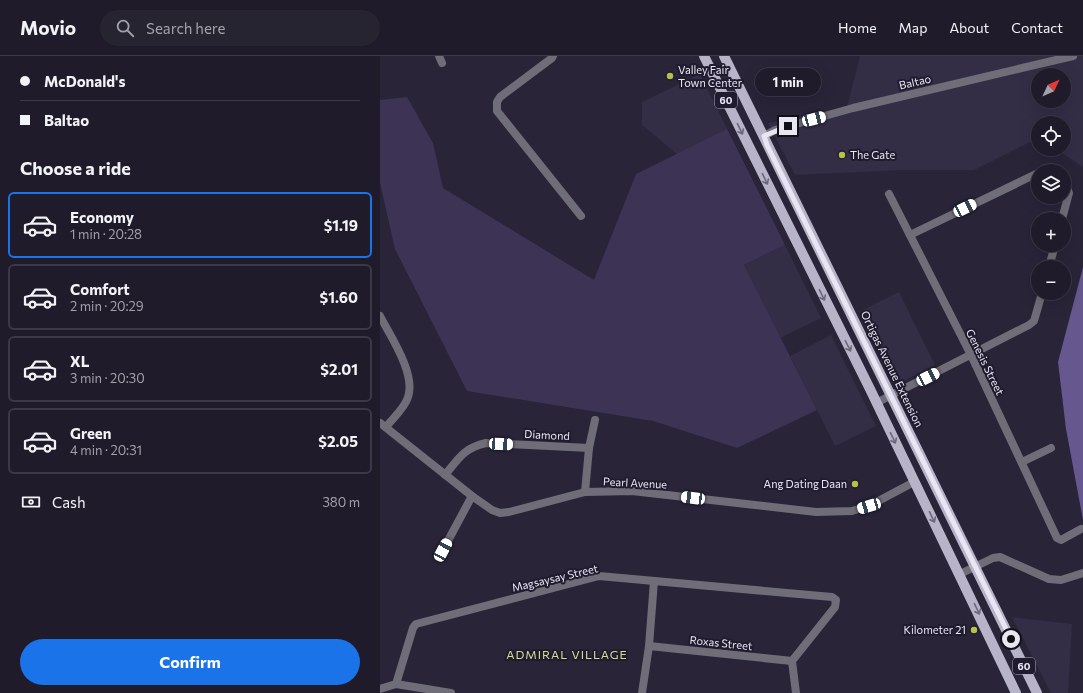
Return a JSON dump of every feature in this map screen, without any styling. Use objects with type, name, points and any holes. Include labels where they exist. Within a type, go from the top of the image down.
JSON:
[{"type":"main road","name":"60","points":[[704,56],[960,574],[1016,693]]},
{"type":"main road","name":"Ortigas Avenue Extension","points":[[724,56],[1037,693]]},
{"type":"main road","points":[[748,144],[764,136]]},
{"type":"street","points":[[553,56],[500,97],[497,102],[497,111],[581,216]]},
{"type":"street","name":"Baltao","points":[[764,136],[775,130],[853,108],[1072,56]]},
{"type":"street","points":[[910,235],[1031,176]]},
{"type":"street","name":"Genesis Street","points":[[889,194],[971,355],[1057,538],[1061,540],[1081,529]]},
{"type":"street","points":[[876,403],[1029,325],[1034,321],[1040,300]]},
{"type":"street","points":[[380,316],[402,357],[410,384],[408,398],[383,425]]},
{"type":"street","points":[[585,492],[589,448],[594,420]]},
{"type":"street","name":"Pearl Avenue","points":[[383,425],[472,496],[492,510],[504,513],[585,492],[632,491],[816,512],[852,511],[869,506],[914,482]]},
{"type":"street","name":"Diamond","points":[[445,475],[464,452],[474,446],[486,443],[589,448]]},
{"type":"street","points":[[1022,462],[1051,448]]},
{"type":"street","points":[[443,550],[472,496]]},
{"type":"street","points":[[960,574],[993,558],[1000,557],[1049,579],[1061,580],[1083,573]]},
{"type":"street","name":"Magsaysay Street","points":[[396,684],[413,628],[421,622],[599,576],[828,596],[836,600],[835,607],[792,661]]},
{"type":"street","points":[[642,693],[654,581]]},
{"type":"street","name":"Roxas Street","points":[[648,646],[792,661]]},
{"type":"street","points":[[792,661],[796,693]]},
{"type":"street","points":[[380,688],[396,684],[451,693]]},
{"type":"shaded area","points":[[860,56],[1083,56],[1083,167],[1066,156],[1071,156],[1071,116],[1031,116],[1031,142],[974,170],[902,170],[795,175],[768,123],[847,107]]},
{"type":"shaded area","points":[[700,74],[772,219],[677,154],[642,125],[642,102]]},
{"type":"shaded area","points":[[407,97],[433,143],[443,188],[594,280],[636,174],[727,129],[785,245],[744,265],[817,410],[737,448],[653,421],[467,391],[395,249],[380,183],[380,100]]},
{"type":"shaded area","points":[[785,245],[821,318],[780,338],[744,265]]},
{"type":"shaded area","points":[[1083,267],[1083,520],[1066,429],[1058,362]]},
{"type":"shaded area","points":[[899,292],[935,365],[898,384],[863,310]]},
{"type":"shaded area","points":[[831,335],[876,426],[835,446],[790,356]]},
{"type":"shaded area","points":[[1012,617],[1072,624],[1068,693],[1051,693]]},
{"type":"place","name":"Valley Fair Town Center","points":[[670,76]]},
{"type":"place","name":"The Gate","points":[[842,155]]},
{"type":"place","name":"Ang Dating Daan","points":[[855,484]]},
{"type":"place","name":"Kilometer 21","points":[[974,630]]},
{"type":"district","name":"ADMIRAL VILLAGE","points":[[567,655]]},
{"type":"route","points":[[788,126],[775,130],[764,136],[767,145],[1011,639]]}]
